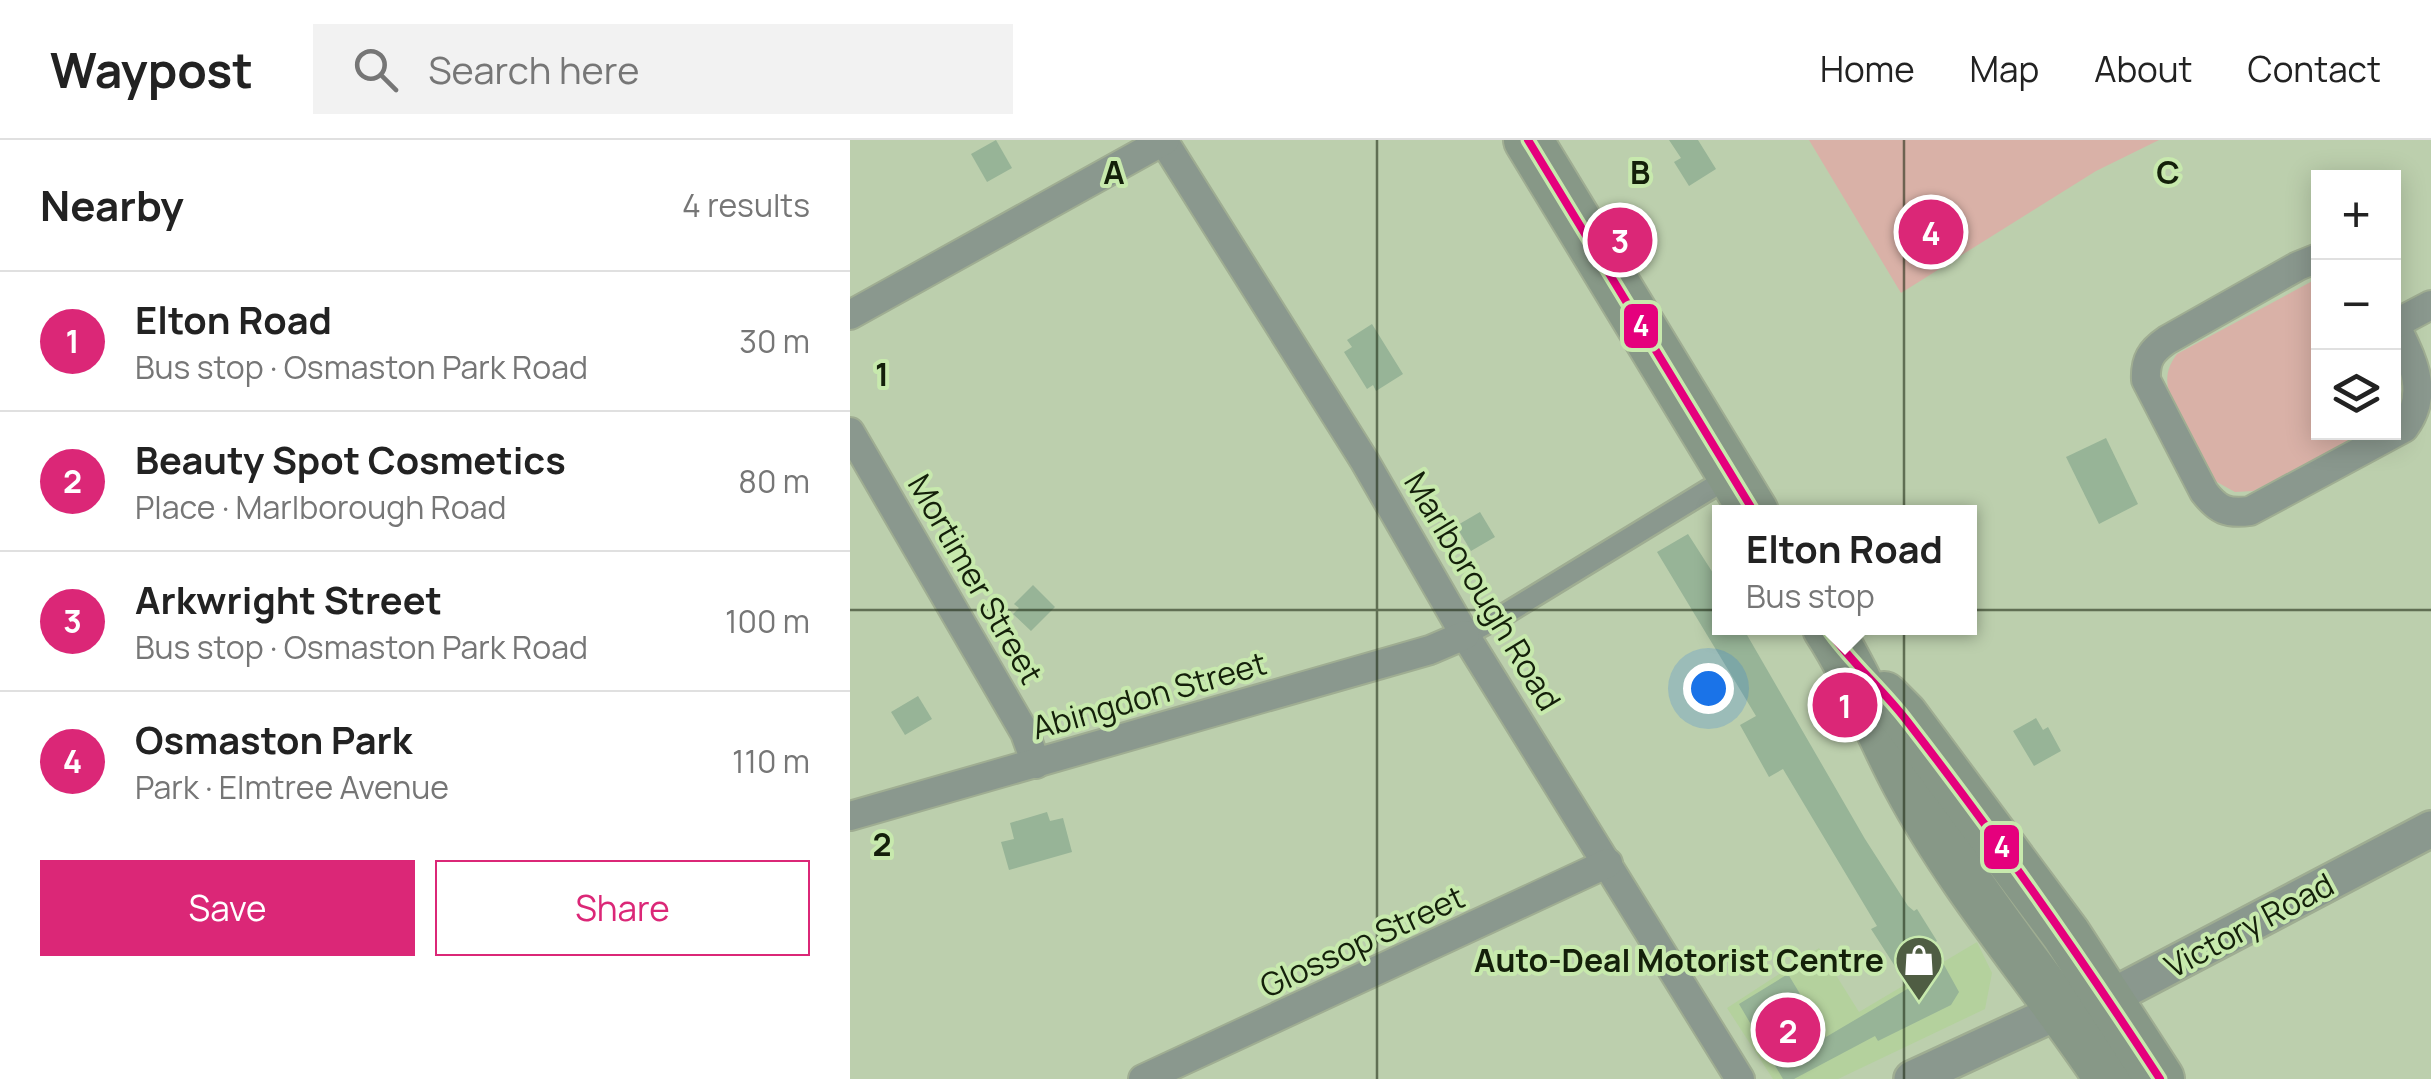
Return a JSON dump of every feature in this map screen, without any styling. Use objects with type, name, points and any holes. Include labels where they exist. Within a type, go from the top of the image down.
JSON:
[{"type":"highway","points":[[1528,140],[1742,494]]},
{"type":"highway","points":[[1836,640],[1904,716],[2110,998],[2160,1079]]},
{"type":"highway","points":[[1836,640],[1906,784],[2008,942],[2062,1009],[2109,1079]]},
{"type":"street","points":[[850,316],[1164,140]]},
{"type":"street","name":"Marlborough Road","points":[[1164,140],[1364,460],[1465,635],[1740,1079]]},
{"type":"street","points":[[2311,261],[2154,348],[2146,363],[2146,380],[2204,492],[2216,507],[2231,514],[2250,512],[2404,428],[2416,416],[2424,385],[2401,337]]},
{"type":"street","points":[[2401,320],[2431,305]]},
{"type":"street","name":"Mortimer Street","points":[[850,432],[1025,733],[1036,764]]},
{"type":"street","points":[[1465,635],[1712,509]]},
{"type":"street","name":"Abingdon Street","points":[[850,816],[1430,650],[1465,635]]},
{"type":"street","name":"Victory Road","points":[[1912,1079],[2062,1009],[2110,998],[2431,829]]},
{"type":"street","name":"Glossop Street","points":[[1144,1079],[1608,864]]},
{"type":"shaded area","points":[[1809,140],[2159,140],[2096,171],[1901,293]]},
{"type":"shaded area","points":[[2311,282],[2311,440],[2355,440],[2253,491],[2235,492],[2215,481],[2169,391],[2169,367],[2177,354]]},
{"type":"shaded area","points":[[1977,942],[1992,973],[1985,1009],[1838,1079],[1773,1079],[1727,1008],[1819,948],[1859,1012]]},
{"type":"building","points":[[996,140],[1012,168],[987,182],[971,154]]},
{"type":"building","points":[[1669,140],[1698,140],[1716,169],[1689,186],[1674,162],[1681,158]]},
{"type":"building","points":[[1372,324],[1403,374],[1376,391],[1373,385],[1367,389],[1344,352],[1352,347],[1347,340]]},
{"type":"building","points":[[2106,438],[2138,504],[2099,524],[2066,457]]},
{"type":"building","points":[[1480,512],[1495,537],[1471,551],[1456,526]]},
{"type":"building","points":[[1688,534],[1712,572],[1712,635],[1747,635],[1865,839],[1908,906],[1917,909],[1937,941],[1934,943],[1938,954],[1959,992],[1951,1005],[1878,1041],[1875,1036],[1794,1079],[1783,1079],[1739,1004],[1788,974],[1826,1037],[1909,988],[1871,929],[1877,926],[1783,769],[1769,777],[1740,725],[1756,716],[1657,552]]},
{"type":"building","points":[[1033,585],[1055,607],[1031,631],[1013,614],[1019,608],[1014,604]]},
{"type":"building","points":[[918,696],[932,719],[905,735],[891,712]]},
{"type":"building","points":[[2036,718],[2043,730],[2048,727],[2061,751],[2034,766],[2013,731]]},
{"type":"building","points":[[1047,812],[1050,821],[1063,818],[1072,852],[1009,870],[1001,842],[1014,839],[1010,823]]},
{"type":"transit line","name":"4","points":[[1528,140],[1750,505]]},
{"type":"transit line","name":"4","points":[[1833,635],[1897,709],[1973,809],[2069,942],[2160,1079]]},
{"type":"place","name":"Osmaston Park","points":[[1931,232]]},
{"type":"place","name":"Arkwright Street","points":[[1620,240]]},
{"type":"place","name":"Elton Road","points":[[1845,705]]},
{"type":"place","name":"Auto-Deal Motorist Centre","points":[[1919,1002]]},
{"type":"place","name":"Beauty Spot Cosmetics","points":[[1788,1030]]}]
